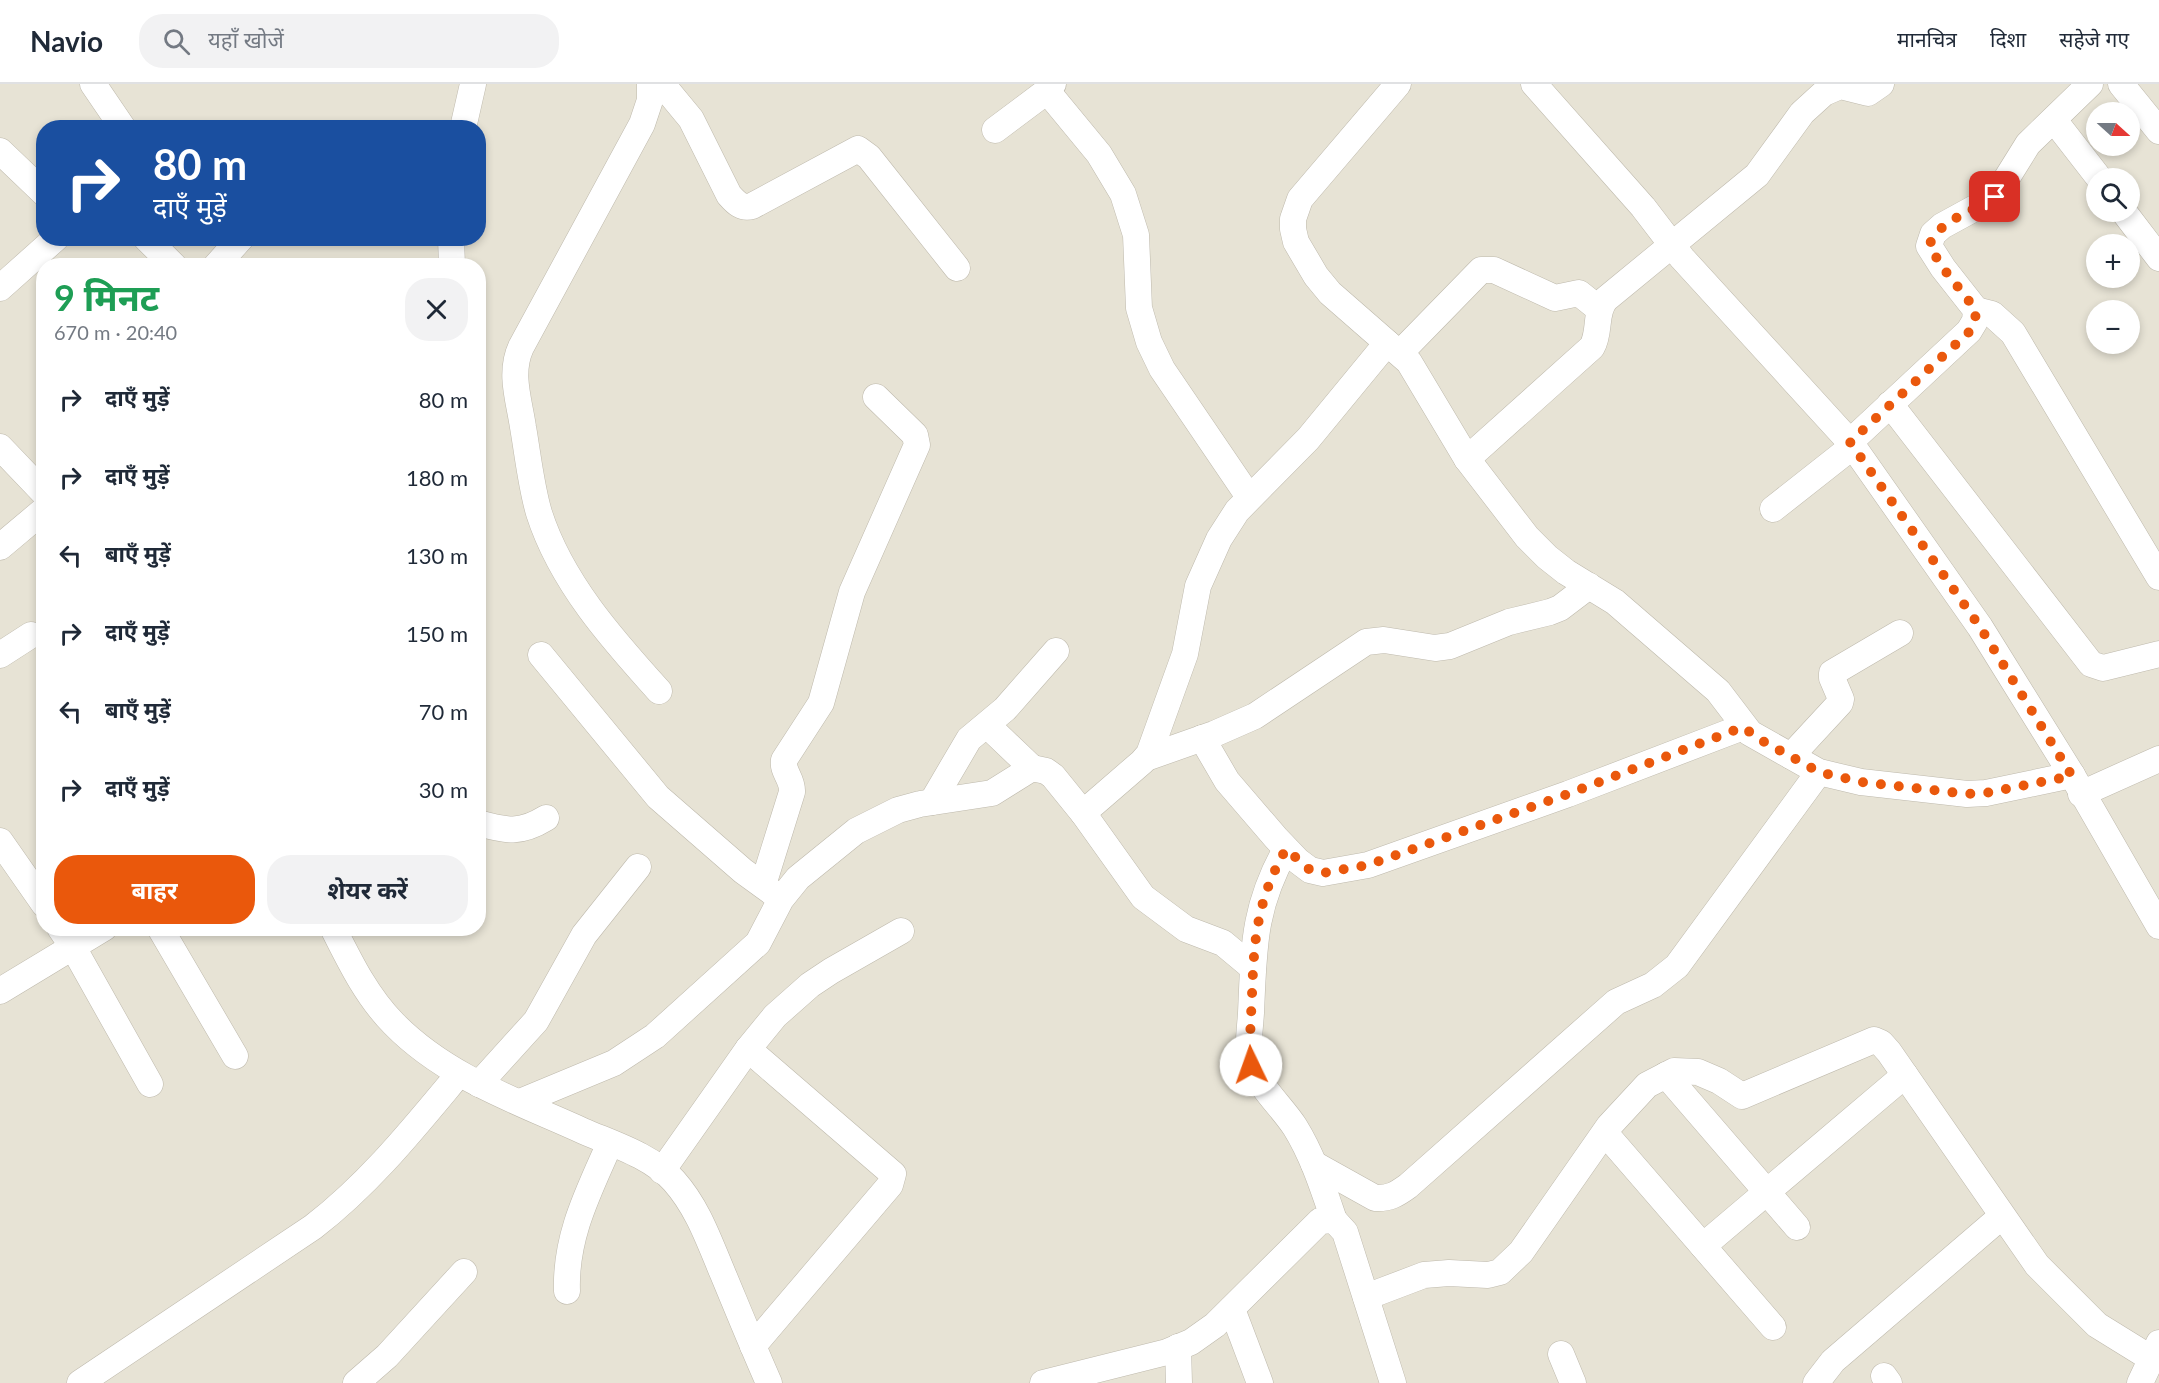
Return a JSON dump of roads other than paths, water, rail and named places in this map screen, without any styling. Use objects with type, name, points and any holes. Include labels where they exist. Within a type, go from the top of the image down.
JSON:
[{"type":"street","points":[[93,84],[118,120]]},
{"type":"street","points":[[465,120],[473,84]]},
{"type":"street","points":[[650,84],[650,99],[642,124],[521,346],[517,355],[514,376],[536,498],[549,540],[588,607],[659,691]]},
{"type":"street","points":[[662,84],[684,108],[729,195],[739,205],[746,208],[752,206],[858,149],[869,157],[957,268]]},
{"type":"street","points":[[1398,84],[1300,199],[1293,219],[1296,242],[1316,276],[1330,293],[1394,348],[1413,369],[1467,459],[1527,537],[1553,562],[1615,602],[1718,691],[1749,733],[1819,772],[1861,782],[1967,794],[2077,784],[2158,758]]},
{"type":"street","points":[[1534,84],[1643,207],[1670,244],[1852,444],[1980,627],[2077,784],[2159,926]]},
{"type":"street","points":[[1467,459],[1592,347],[1598,335],[1599,309],[1606,298],[1757,175],[1802,112],[1824,93],[1840,86],[1868,93],[1881,84]]},
{"type":"street","points":[[2090,84],[2019,156],[2004,186],[1995,197],[1942,226],[1933,234],[1929,246],[1976,310],[1992,314],[2013,333],[2159,577]]},
{"type":"street","points":[[2121,84],[2159,131]]},
{"type":"street","points":[[995,130],[1050,88],[1099,154],[1123,194],[1136,235],[1139,308],[1149,342],[1162,369],[1249,497]]},
{"type":"street","points":[[2054,120],[2090,168]]},
{"type":"street","points":[[0,151],[36,185]]},
{"type":"street","points":[[2132,222],[2159,258]]},
{"type":"street","points":[[154,246],[166,258]]},
{"type":"street","points":[[223,258],[234,246]]},
{"type":"street","points":[[0,288],[36,262]]},
{"type":"street","points":[[1146,758],[1185,654],[1203,570],[1228,524],[1249,497],[1308,440],[1394,348],[1481,270],[1494,270],[1555,298],[1579,292],[1599,309]]},
{"type":"street","points":[[1773,509],[1852,444],[1890,404],[1969,332],[1975,321],[1976,310]]},
{"type":"street","points":[[520,1102],[614,1063],[655,1036],[758,943],[772,892],[792,792],[792,782],[784,769],[784,760],[821,703],[852,592],[918,445],[915,435],[876,397]]},
{"type":"street","points":[[1890,404],[2091,664],[2103,668],[2159,654]]},
{"type":"street","points":[[0,447],[36,485]]},
{"type":"street","points":[[0,548],[36,517]]},
{"type":"street","points":[[1083,813],[1146,758],[1255,716],[1366,642],[1384,640],[1435,648],[1450,646],[1509,622],[1560,608],[1589,585]]},
{"type":"street","points":[[1791,756],[1840,703],[1841,699],[1832,673],[1900,633]]},
{"type":"street","points":[[0,655],[31,635]]},
{"type":"street","points":[[932,802],[969,739],[987,725],[1056,651]]},
{"type":"street","points":[[541,655],[658,797],[720,852],[772,892]]},
{"type":"street","points":[[987,725],[1032,768],[1046,771],[1053,776],[1083,813],[1143,897],[1186,929],[1223,943],[1253,968]]},
{"type":"street","points":[[1202,738],[1227,781],[1286,849],[1310,870],[1323,873],[1368,865],[1568,794],[1743,727]]},
{"type":"street","points":[[772,892],[798,878],[856,831],[898,810],[932,802],[992,793],[1032,768]]},
{"type":"street","points":[[1314,1164],[1375,1198],[1396,1196],[1616,1002],[1653,985],[1677,966],[1819,772]]},
{"type":"street","points":[[486,825],[506,830],[519,830],[531,827],[546,818]]},
{"type":"street","points":[[0,841],[36,893]]},
{"type":"street","points":[[1286,849],[1264,894],[1253,947],[1249,1048],[1251,1065],[1257,1077],[1295,1127],[1314,1164],[1335,1220],[1345,1232],[1393,1383]]},
{"type":"street","points":[[80,1383],[313,1227],[341,1205],[469,1079],[536,1021],[584,935],[638,867]]},
{"type":"street","points":[[662,1172],[748,1049],[775,1016],[810,986],[901,931]]},
{"type":"street","points":[[165,936],[235,1056]]},
{"type":"street","points":[[337,936],[356,973],[392,1023],[422,1051],[469,1079],[649,1162],[673,1180],[693,1205],[768,1383]]},
{"type":"street","points":[[0,991],[67,938],[150,1084]]},
{"type":"street","points":[[1366,1298],[1431,1274],[1488,1275],[1500,1272],[1521,1252],[1605,1133],[1647,1084],[1674,1071],[1698,1072],[1719,1081],[1742,1096],[1874,1040],[1881,1043],[1905,1075],[2037,1265],[2097,1325],[2155,1351],[2140,1383]]},
{"type":"street","points":[[748,1049],[893,1174],[890,1185],[753,1346]]},
{"type":"street","points":[[1666,1075],[1797,1227]]},
{"type":"street","points":[[1703,1246],[1905,1075]]},
{"type":"street","points":[[1605,1133],[1773,1327]]},
{"type":"street","points":[[567,1291],[566,1270],[573,1230],[610,1143]]},
{"type":"street","points":[[1816,1383],[1833,1361],[2002,1216]]},
{"type":"street","points":[[1043,1383],[1079,1378],[1191,1342],[1215,1325],[1320,1221],[1335,1220]]},
{"type":"street","points":[[356,1383],[387,1356],[464,1272]]},
{"type":"street","points":[[1232,1309],[1260,1383]]},
{"type":"street","points":[[1178,1347],[1179,1383]]},
{"type":"street","points":[[1561,1354],[1573,1383]]}]
